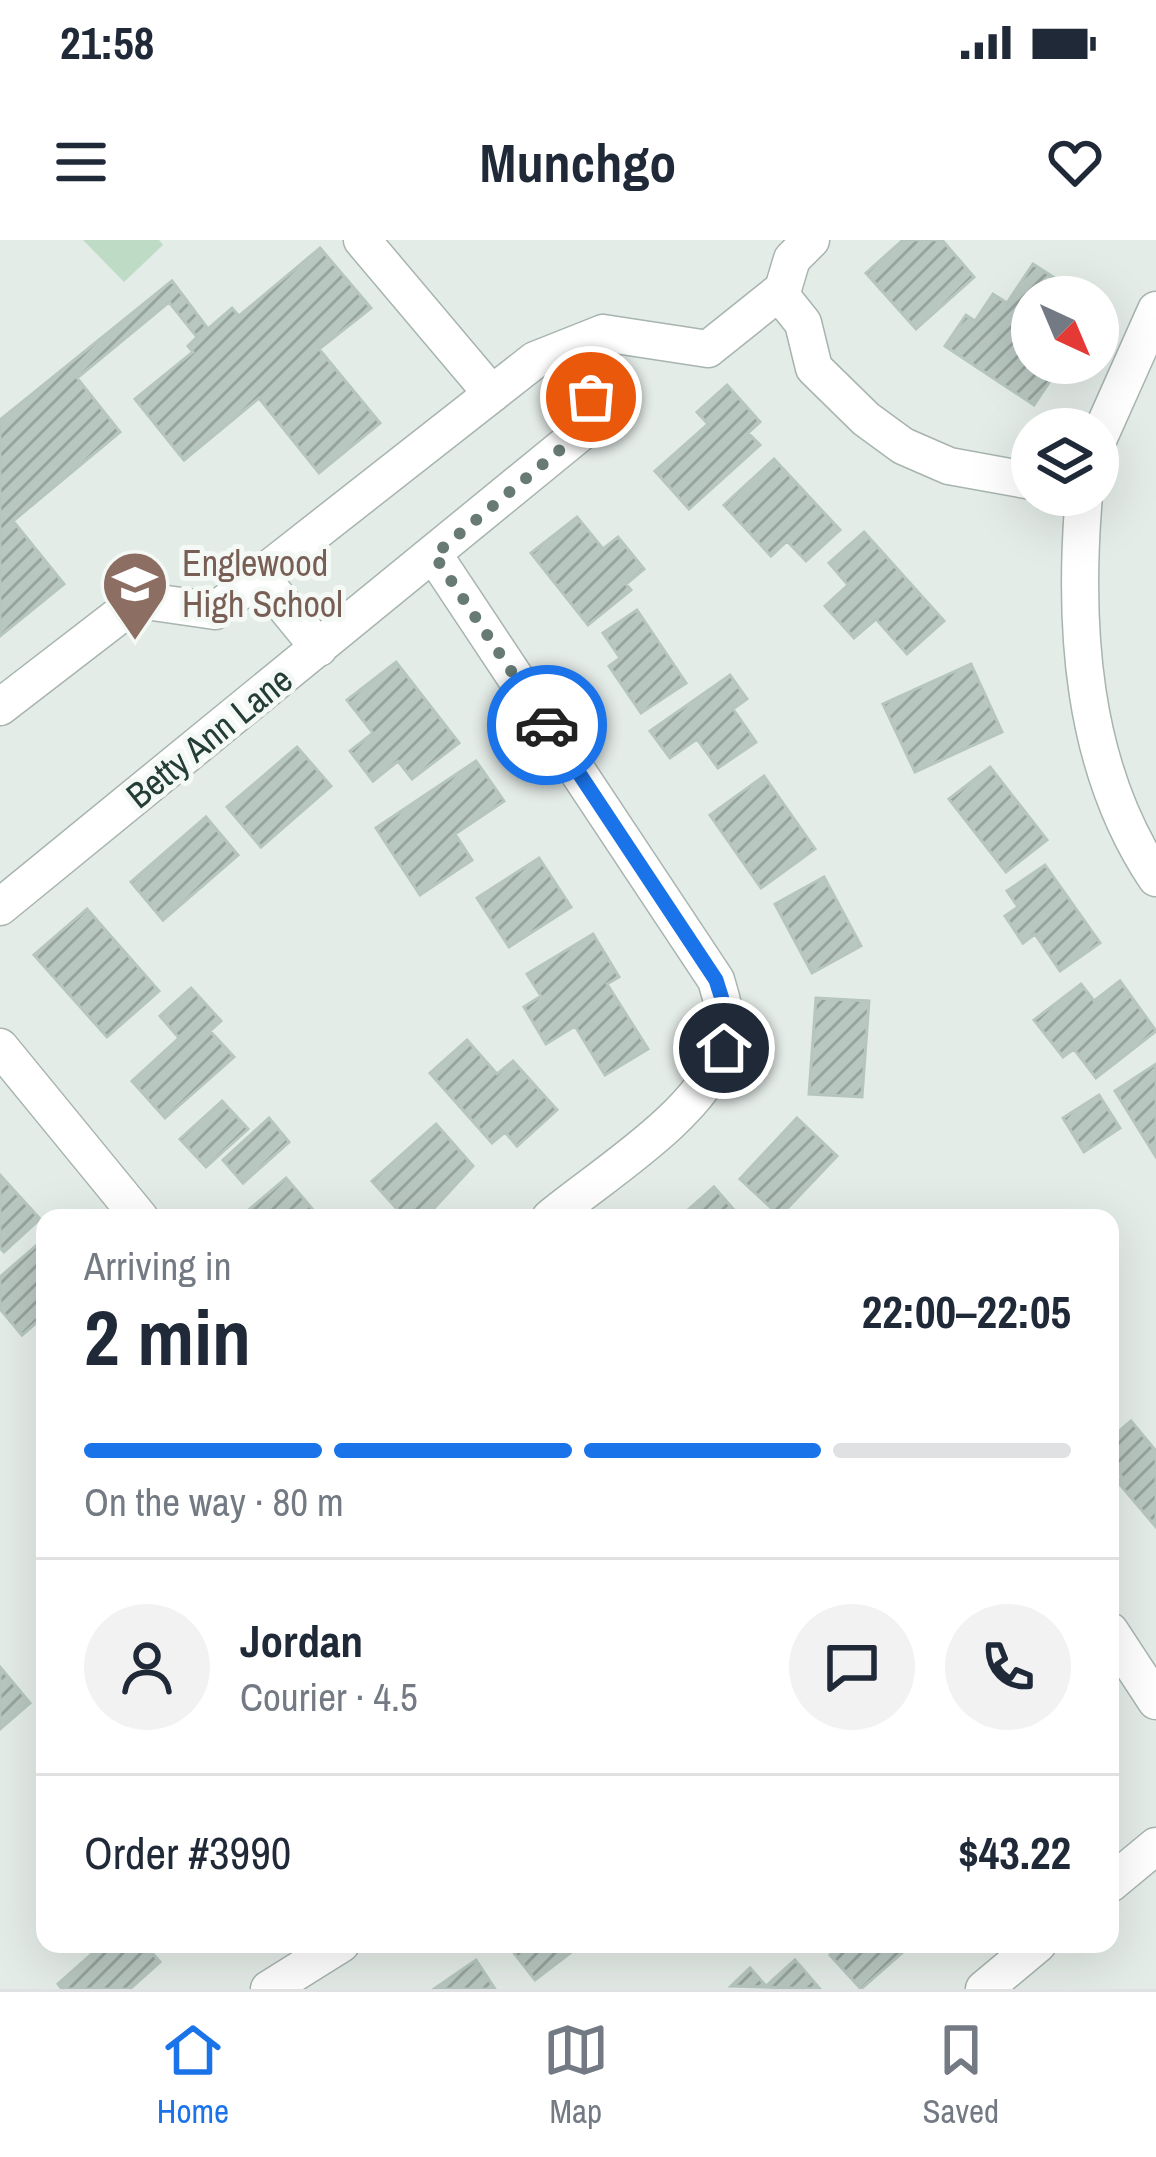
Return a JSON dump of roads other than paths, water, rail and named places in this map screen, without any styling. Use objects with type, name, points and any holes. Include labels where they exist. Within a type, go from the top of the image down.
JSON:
[{"type":"street","points":[[362,240],[492,394]]},
{"type":"street","points":[[0,706],[139,600],[215,611],[535,360],[603,332],[708,349],[779,292],[792,260],[811,240]]},
{"type":"street","points":[[779,292],[803,323],[814,368],[903,446],[949,466],[1011,477]]},
{"type":"street","points":[[1112,408],[1156,310]]},
{"type":"street","name":"Betty Ann Lane","points":[[0,907],[585,429],[603,332]]},
{"type":"street","points":[[1082,516],[1077,585],[1083,673],[1107,773],[1156,878]]},
{"type":"street","points":[[434,555],[716,980],[727,1015],[724,1048],[685,1108],[561,1209]]},
{"type":"street","points":[[260,576],[319,648]]},
{"type":"street","points":[[0,1047],[133,1209]]},
{"type":"street","points":[[1119,1645],[1156,1702]]},
{"type":"street","points":[[1119,1877],[1156,1846]]},
{"type":"street","points":[[269,1989],[327,1953]]},
{"type":"street","points":[[984,1989],[1027,1953]]},
{"type":"place","name":"Englewood High School","points":[[135,643]]}]
